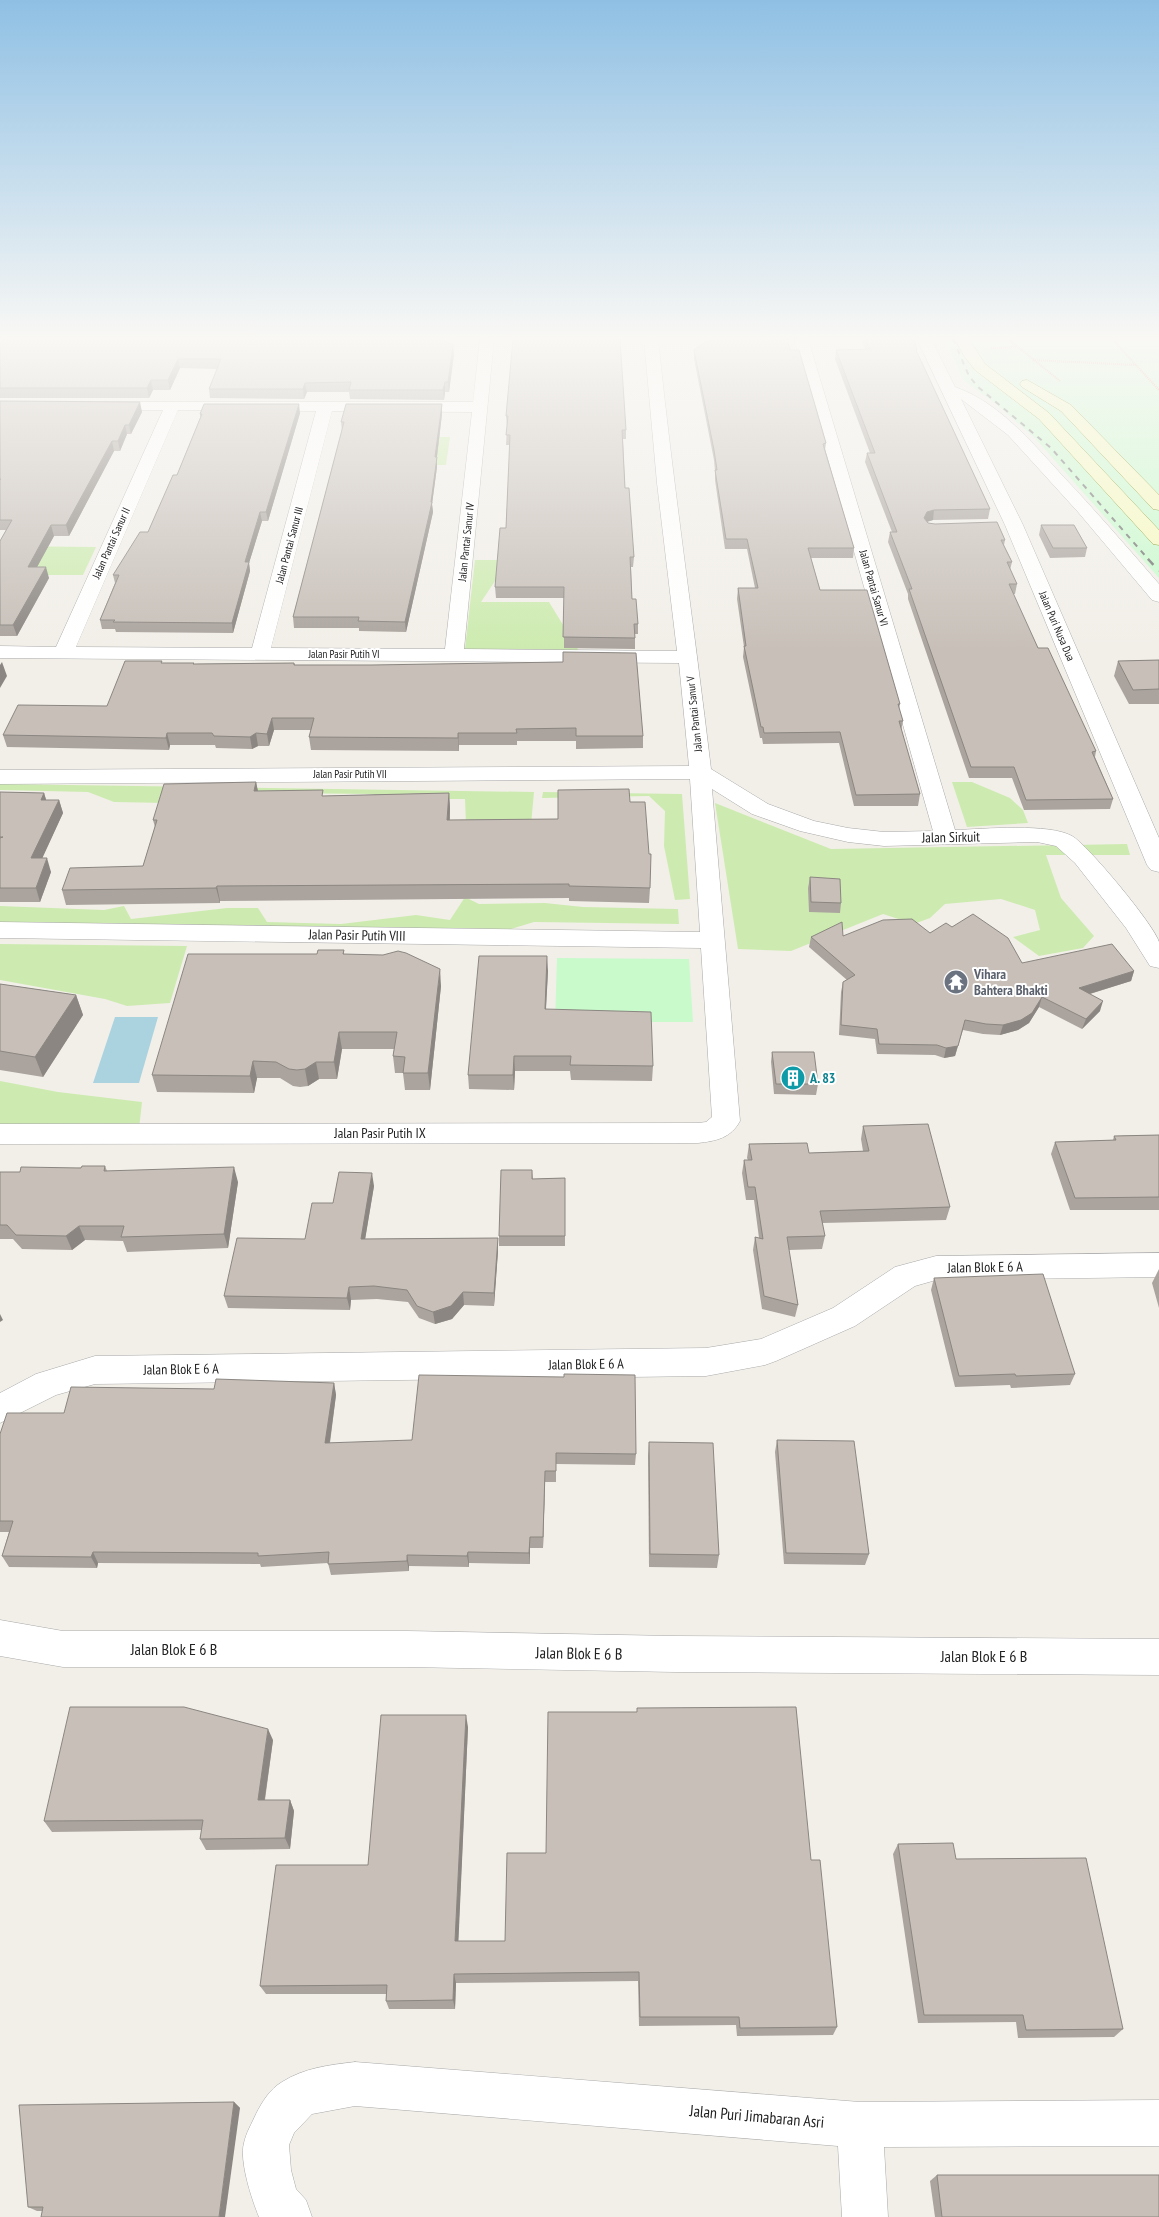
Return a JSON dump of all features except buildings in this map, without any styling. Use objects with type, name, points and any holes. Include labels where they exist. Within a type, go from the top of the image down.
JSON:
[{"type":"street","name":"Jalan Pantai Sanur II","points":[[63,653],[156,442]]},
{"type":"street","name":"Jalan Pantai Sanur III","points":[[260,654],[316,442]]},
{"type":"street","name":"Jalan Pantai Sanur IV","points":[[454,655],[475,442]]},
{"type":"street","name":"Jalan Pantai Sanur V","points":[[661,442],[688,656],[700,772],[722,1091]]},
{"type":"street","name":"Jalan Pantai Sanur VI","points":[[832,442],[946,837]]},
{"type":"street","name":"Jalan Puri Nusa Dua","points":[[970,442],[1005,525],[1159,865]]},
{"type":"street","points":[[1024,442],[1084,508],[1159,596]]},
{"type":"street","points":[[1069,442],[1159,540]]},
{"type":"street","points":[[1099,442],[1159,505]]},
{"type":"street","name":"Jalan Pasir Putih VI","points":[[0,652],[688,656]]},
{"type":"street","name":"Jalan Sirkuit","points":[[700,772],[760,809],[808,826],[848,835],[884,839],[1037,835],[1064,842],[1083,858],[1107,887],[1135,923],[1159,960]]},
{"type":"street","name":"Jalan Pasir Putih VII","points":[[0,776],[700,772]]},
{"type":"street","name":"Jalan Pasir Putih VIII","points":[[0,930],[713,940]]},
{"type":"street","name":"Jalan Pasir Putih IX","points":[[0,1134],[698,1132],[713,1131],[726,1121],[722,1091]]},
{"type":"street","name":"Jalan Blok E 6 A","points":[[0,1409],[47,1384],[95,1370],[706,1362],[765,1352],[844,1317],[906,1276],[936,1268],[1159,1265]]},
{"type":"street","name":"Jalan Blok E 6 B","points":[[0,1638],[63,1649],[406,1649],[674,1654],[1159,1658]]},
{"type":"street","name":"Jalan Puri Jimabaran Asri","points":[[289,2217],[276,2201],[268,2170],[266,2144],[278,2117],[296,2098],[313,2090],[355,2084],[860,2125],[1159,2123]]},
{"type":"street","points":[[860,2125],[865,2217]]},
{"type":"green space","points":[[396,442],[449,442],[446,465],[391,465]]},
{"type":"green space","points":[[1039,442],[1159,442],[1159,578]]},
{"type":"green space","points":[[0,546],[96,547],[83,575],[0,575]]},
{"type":"green space","points":[[475,560],[552,560],[501,572],[481,602],[549,602],[579,651],[465,649]]},
{"type":"green space","points":[[952,782],[972,782],[1010,798],[1023,810],[1028,823],[967,827]]},
{"type":"green space","points":[[0,784],[534,792],[531,825],[466,825],[465,799],[378,799],[373,794],[270,793],[167,803],[114,802],[88,792],[0,790]]},
{"type":"green space","points":[[543,792],[682,794],[690,899],[675,900],[664,846],[665,811],[649,796],[542,798]]},
{"type":"green space","points":[[715,803],[831,849],[1127,844],[1130,855],[1046,855],[1061,898],[1094,936],[1083,948],[1039,956],[1013,937],[1040,930],[1035,910],[1001,899],[945,904],[930,918],[914,924],[883,914],[791,951],[738,949]]},
{"type":"green space","points":[[465,897],[479,904],[545,903],[583,907],[678,909],[679,924],[534,922],[511,929],[0,926],[0,906],[104,910],[124,906],[131,919],[227,908],[258,908],[267,922],[341,924],[416,915],[450,920]]},
{"type":"green space","points":[[0,944],[187,946],[170,1003],[127,1006],[105,999],[0,980]]},
{"type":"green space","points":[[557,958],[689,959],[693,1022],[555,1022]]},
{"type":"green space","points":[[0,1081],[58,1092],[142,1102],[139,1129],[0,1133]]},
{"type":"water","points":[[115,1017],[158,1017],[139,1083],[93,1083]]},
{"type":"railway","points":[[1044,442],[1149,560]]},
{"type":"railway","points":[[1148,559],[1159,571]]},
{"type":"place","name":"Vihara Bahtera Bhakti","points":[[956,982]]},
{"type":"place","name":"A. 83","points":[[793,1078]]}]
